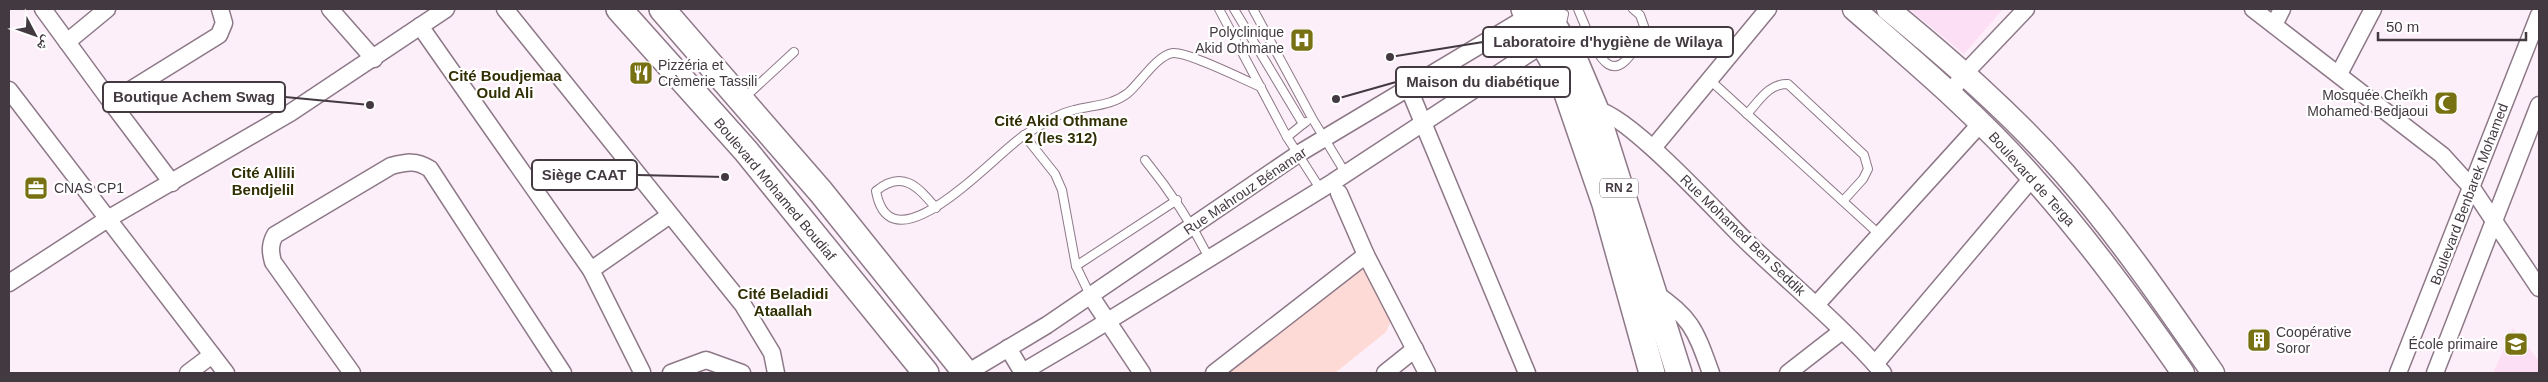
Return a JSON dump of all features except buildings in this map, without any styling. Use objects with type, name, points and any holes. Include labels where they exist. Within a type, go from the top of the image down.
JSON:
[{"type":"main road","name":"Boulevard Mohamed Boudiaf","points":[[619,9],[746,152],[926,373]]},
{"type":"main road","points":[[662,9],[821,192],[966,373]]},
{"type":"main road","name":"Boulevard de Terga","points":[[1854,9],[1950,93],[2033,177],[2131,297],[2183,373]]},
{"type":"main road","name":"Boulevard de Terga","points":[[1888,9],[1965,73],[2065,174],[2144,274],[2213,373]]},
{"type":"main road","name":"RN 2","points":[[1544,18],[1561,76],[1584,112],[1653,292],[1679,373]]},
{"type":"main road","name":"RN 2","points":[[1584,112],[1605,204],[1652,373]]},
{"type":"street","points":[[43,9],[172,183]]},
{"type":"street","points":[[67,42],[107,9]]},
{"type":"street","points":[[111,102],[219,35],[224,23],[220,9]]},
{"type":"street","points":[[330,9],[374,59]]},
{"type":"street","points":[[9,283],[106,220],[290,114],[446,9]]},
{"type":"street","points":[[505,9],[743,305],[772,353],[776,373]]},
{"type":"street","points":[[1654,148],[1768,9]]},
{"type":"street","points":[[1950,93],[1965,73],[2026,9]]},
{"type":"street","points":[[2253,9],[2442,155],[2472,188],[2539,288]]},
{"type":"street","points":[[2274,25],[2282,9]]},
{"type":"street","points":[[2339,74],[2373,9]]},
{"type":"street","points":[[2527,9],[2539,15]]},
{"type":"street","name":"Boulevard Benbarek Mohamed","points":[[2398,373],[2539,15]]},
{"type":"street","points":[[1008,348],[1022,373],[1108,321],[1319,190],[1424,122],[1544,18]]},
{"type":"street","name":"Rue Mahrouz Bénamar","points":[[966,373],[1090,295],[1324,138],[1409,89],[1544,18]]},
{"type":"street","points":[[420,26],[591,270],[642,373]]},
{"type":"street","points":[[1409,89],[1527,373]]},
{"type":"street","points":[[12,101],[226,373]]},
{"type":"street","points":[[2435,373],[2539,105]]},
{"type":"street","name":"Rue Mohamed Ben Seddik","points":[[1584,112],[1626,127],[1654,148],[1747,242],[1816,304],[1879,369]]},
{"type":"street","points":[[1816,304],[1981,123]]},
{"type":"street","points":[[352,373],[273,262],[270,251],[272,242],[275,235],[390,166],[418,162],[430,170],[563,373]]},
{"type":"street","points":[[1879,369],[2033,177]]},
{"type":"street","points":[[1339,193],[1366,255],[1427,373]]},
{"type":"street","points":[[591,270],[670,215]]},
{"type":"street","points":[[1214,373],[1366,255]]},
{"type":"street","points":[[1653,292],[1675,306],[1687,318],[1698,336],[1712,373]]},
{"type":"street","points":[[1090,295],[1142,373]]},
{"type":"street","points":[[1788,373],[1842,330]]},
{"type":"street","points":[[1385,373],[1415,349]]},
{"type":"street","points":[[188,373],[212,354]]},
{"type":"street","points":[[672,373],[706,360],[742,373]]},
{"type":"lane","points":[[1219,9],[1287,136],[1319,190],[1339,193],[1347,172],[1312,118],[1253,9]]},
{"type":"lane","points":[[1234,9],[1303,124]]},
{"type":"lane","points":[[1544,18],[1577,9],[1597,54],[1605,63],[1614,66],[1622,65],[1630,57],[1645,28],[1640,15],[1633,9]]},
{"type":"lane","points":[[742,100],[794,52]]},
{"type":"lane","points":[[936,208],[920,189],[908,181],[887,182],[876,191],[879,205],[892,219],[906,221],[936,208],[1024,135],[1073,110],[1111,103],[1128,93],[1164,56],[1172,53],[1197,60],[1261,87]]},
{"type":"lane","points":[[1711,80],[1880,235]]},
{"type":"lane","points":[[1748,114],[1770,88],[1779,84],[1788,84],[1864,155],[1868,169],[1863,179],[1843,201]]},
{"type":"lane","points":[[1287,136],[1312,118]]},
{"type":"lane","points":[[1024,135],[1055,174],[1062,190],[1076,266],[1090,295]]},
{"type":"lane","points":[[1145,160],[1176,200],[1193,226],[1209,258]]},
{"type":"lane","points":[[1076,266],[1176,200]]},
{"type":"shaded area","points":[[1909,9],[2003,9],[1964,54]]},
{"type":"shaded area","points":[[1353,268],[1365,271],[1391,321],[1386,332],[1335,373],[1220,373]]},
{"type":"shaded area","name":"École primaire","points":[[2513,328],[2539,361],[2539,373],[2493,373]]},
{"type":"place","name":"Polyclinique Akid Othmane","points":[[1302,40]]},
{"type":"place","name":"Laboratoire d'hygiène de Wilaya","points":[[1390,57]]},
{"type":"place","name":"Pizzéria et Crèmerie Tassili","points":[[641,73]]},
{"type":"place","name":"Maison du diabétique","points":[[1336,99]]},
{"type":"place","name":"Mosquée Cheïkh Mohamed Bedjaoui","points":[[2446,103]]},
{"type":"place","name":"Boutique Achem Swag","points":[[370,105]]},
{"type":"place","name":"Siège CAAT","points":[[725,177]]},
{"type":"place","name":"CNAS CP1","points":[[36,188]]},
{"type":"place","name":"Coopérative Soror","points":[[2259,340]]},
{"type":"place","name":"École primaire","points":[[2516,344]]},
{"type":"district","name":"Cité Boudjemaa Ould Ali","points":[[505,84]]},
{"type":"district","name":"Cité Akid Othmane 2 (les 312)","points":[[1061,128]]},
{"type":"district","name":"Cité Allili Bendjelil","points":[[263,180]]},
{"type":"district","name":"Cité Beladidi Ataallah","points":[[783,302]]}]
